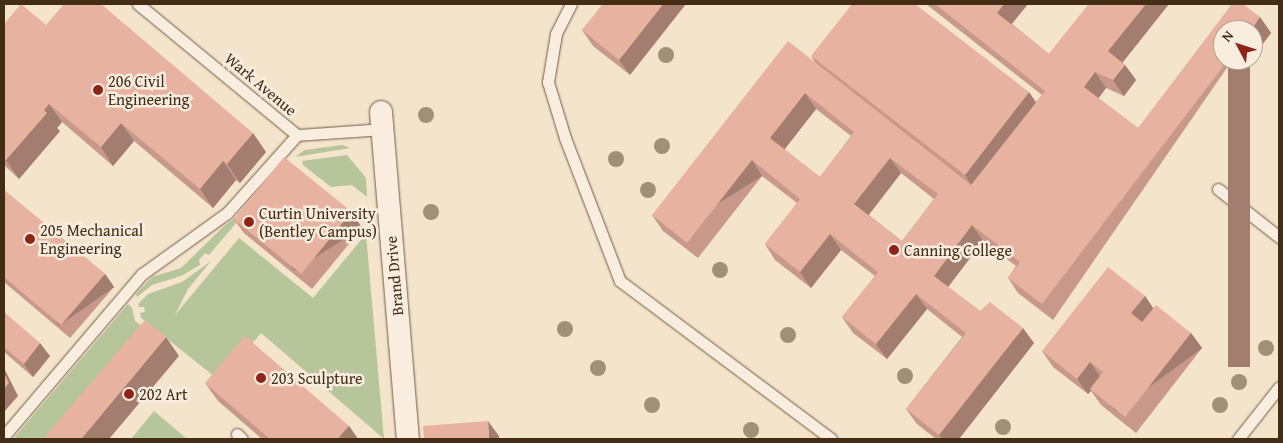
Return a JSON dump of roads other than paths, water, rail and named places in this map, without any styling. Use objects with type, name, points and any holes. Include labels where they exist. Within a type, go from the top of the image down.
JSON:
[{"type":"street","name":"Brand Drive","points":[[382,120],[408,439]]},
{"type":"lane","name":"Wark Avenue","points":[[138,4],[297,135],[382,120]]},
{"type":"lane","points":[[571,4],[556,34],[548,82],[565,138],[620,281],[831,439]]},
{"type":"lane","points":[[4,436],[142,274],[227,213],[297,135]]},
{"type":"lane","points":[[1218,189],[1279,237]]},
{"type":"lane","points":[[1238,439],[1279,387]]},
{"type":"place","name":"206 Civil Engineering","points":[[98,90]]},
{"type":"place","name":"Curtin University (Bentley Campus)","points":[[249,222]]},
{"type":"place","name":"205 Mechanical Engineering","points":[[30,239]]},
{"type":"place","name":"Canning College","points":[[894,250]]},
{"type":"place","name":"203 Sculpture","points":[[261,378]]},
{"type":"place","name":"202 Art","points":[[129,394]]}]
